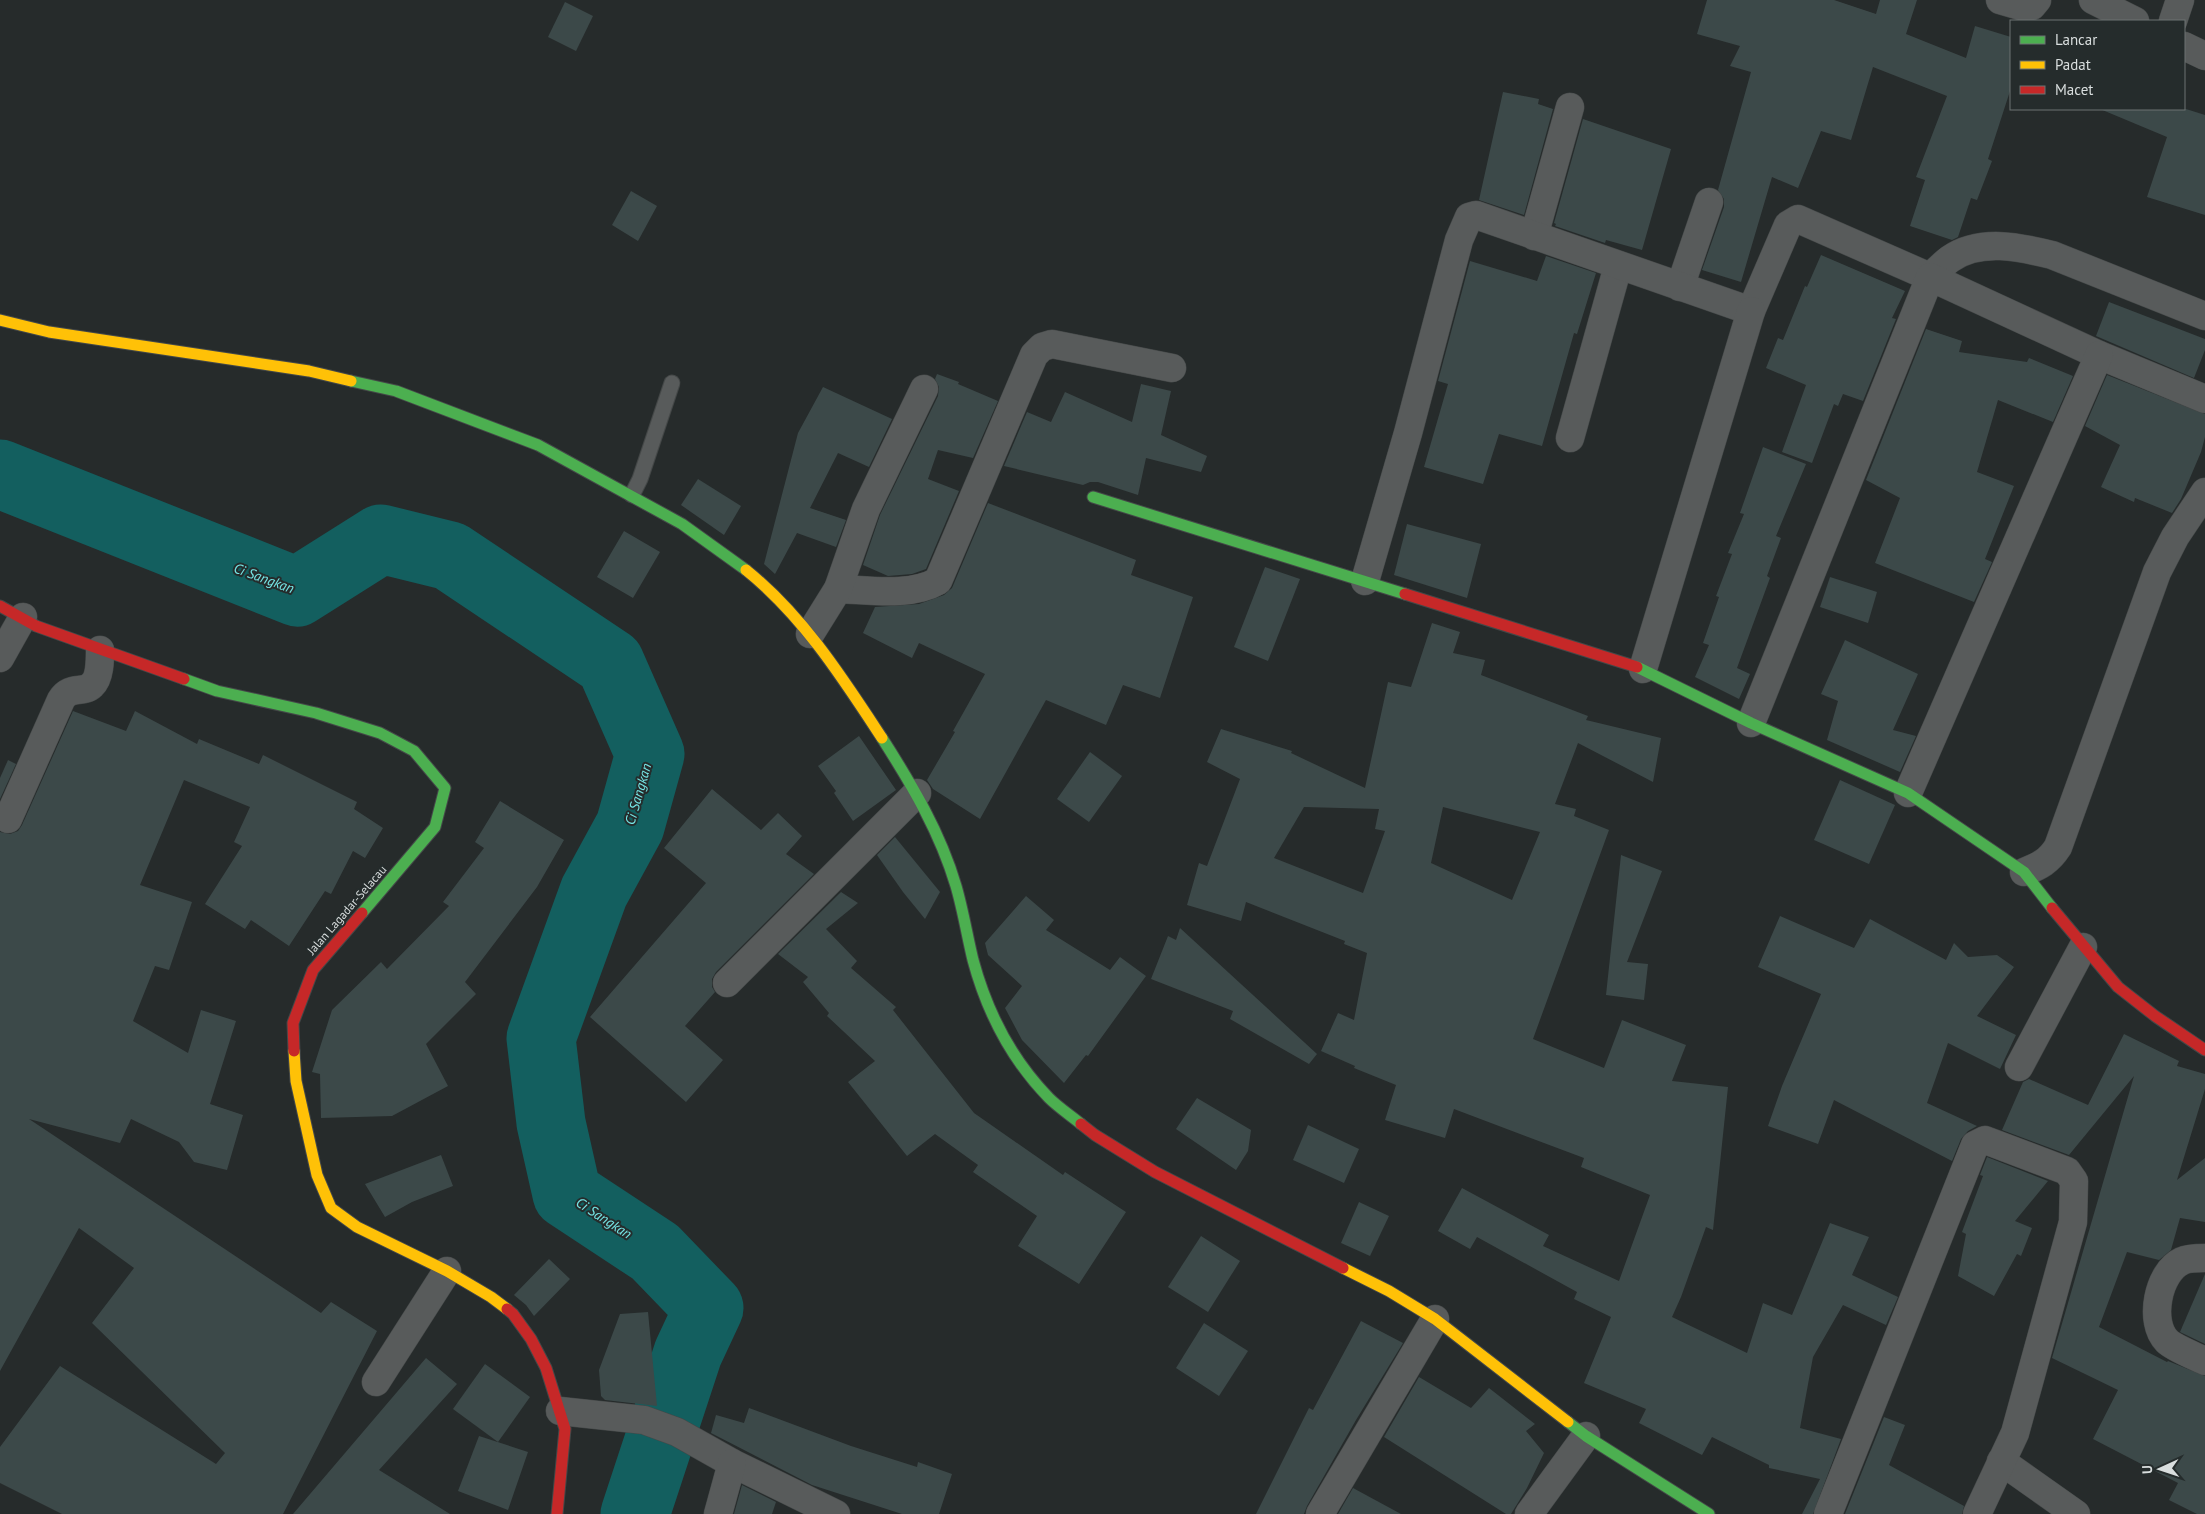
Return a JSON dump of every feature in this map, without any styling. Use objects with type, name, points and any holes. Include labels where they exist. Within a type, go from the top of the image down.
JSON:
[{"type":"street","points":[[2000,0],[2024,7],[2032,6],[2037,0]]},
{"type":"street","points":[[2093,0],[2133,20]]},
{"type":"street","points":[[2173,20],[2180,0]]},
{"type":"street","points":[[2185,46],[2205,56]]},
{"type":"street","points":[[1534,236],[1570,107]]},
{"type":"street","points":[[1680,287],[1709,202]]},
{"type":"street","points":[[1365,581],[1408,433],[1464,224],[1469,217],[1476,215],[1751,311]]},
{"type":"street","points":[[1643,669],[1751,311],[1788,225],[1798,219],[2099,355],[2205,399]]},
{"type":"street","points":[[1751,723],[1930,277],[1952,258],[1973,250],[1999,245],[2027,248],[2052,254],[2205,316]]},
{"type":"street","points":[[1570,438],[1618,266]]},
{"type":"street","points":[[0,320],[49,332],[309,370],[396,391],[538,445],[682,524],[732,559],[770,590],[810,634],[844,680],[917,793],[939,840],[956,886],[974,962],[991,1014],[1011,1052],[1049,1098],[1095,1135],[1155,1172],[1358,1277],[1389,1291],[1435,1319],[1586,1436],[1710,1514]]},
{"type":"street","points":[[838,589],[909,590],[929,586],[938,581],[1034,355],[1042,347],[1052,344],[1172,368]]},
{"type":"street","points":[[1908,793],[2099,355]]},
{"type":"street","points":[[810,634],[830,605],[838,589],[866,508],[924,389]]},
{"type":"street","points":[[2024,872],[2041,866],[2058,847],[2157,572],[2175,537],[2205,492]]},
{"type":"street","points":[[1092,497],[1643,669],[1751,723],[1908,793],[2024,872],[2083,947],[2118,987],[2155,1016],[2205,1050]]},
{"type":"street","points":[[1,655],[13,617]]},
{"type":"street","name":"Jalan Lagadar-Selacau","points":[[13,617],[36,626],[98,667],[316,713],[380,733],[414,751],[444,788],[435,827],[313,970],[293,1023],[296,1081],[317,1175],[331,1208],[441,1281],[492,1297],[513,1314],[531,1339],[546,1368],[565,1429],[558,1514]]},
{"type":"street","points":[[8,819],[63,696],[68,692],[90,686],[98,667]]},
{"type":"street","points":[[726,983],[917,793]]},
{"type":"street","points":[[2020,1066],[2083,947]]},
{"type":"street","points":[[1828,1514],[1975,1146],[1985,1140],[2067,1171],[2074,1181],[2073,1222],[2015,1433],[1976,1514]]},
{"type":"street","points":[[2205,1258],[2182,1261],[2168,1273],[2157,1300],[2157,1321],[2167,1340],[2205,1361]]},
{"type":"street","points":[[376,1382],[441,1281]]},
{"type":"street","points":[[1320,1514],[1435,1319]]},
{"type":"street","points":[[560,1411],[644,1420],[676,1432],[732,1463],[836,1514]]},
{"type":"street","points":[[1529,1514],[1586,1436]]},
{"type":"street","points":[[2002,1461],[2076,1514]]},
{"type":"street","points":[[718,1514],[732,1463]]},
{"type":"lane","points":[[632,496],[640,478],[672,382]]},
{"type":"building","points":[[1707,0],[1834,0],[1876,14],[1880,0],[1917,0],[1906,34],[1966,58],[1975,26],[2010,37],[2010,91],[1988,159],[1992,161],[1977,200],[1971,198],[1958,237],[1952,240],[1910,226],[1925,180],[1916,177],[1947,96],[1873,67],[1851,140],[1821,131],[1798,188],[1772,177],[1741,282],[1702,270],[1724,207],[1724,199],[1718,190],[1751,72],[1730,66],[1740,46],[1697,34]]},
{"type":"building","points":[[565,2],[593,16],[576,51],[548,37]]},
{"type":"building","points":[[1503,92],[1539,99],[1538,104],[1553,109],[1524,215],[1479,200]]},
{"type":"building","points":[[2186,109],[2205,115],[2205,215],[2147,197],[2167,137],[2102,110]]},
{"type":"building","points":[[1583,119],[1671,149],[1642,250],[1606,240],[1605,243],[1555,226],[1556,224],[1554,223]]},
{"type":"building","points":[[631,191],[657,206],[638,241],[612,225]]},
{"type":"building","points":[[1821,255],[1905,291],[1892,318],[1896,319],[1863,401],[1843,394],[1838,406],[1834,404],[1812,463],[1782,452],[1806,385],[1766,368],[1778,338],[1783,340],[1805,286],[1807,287]]},
{"type":"building","points":[[1546,256],[1596,273],[1577,334],[1574,333],[1542,446],[1499,434],[1483,484],[1424,467],[1448,384],[1438,381],[1470,261],[1537,281]]},
{"type":"building","points":[[2109,302],[2205,339],[2205,350],[2194,378],[2096,336]]},
{"type":"building","points":[[1926,329],[1962,341],[1959,352],[2027,362],[2029,358],[2073,376],[2053,422],[1998,400],[1977,472],[2014,486],[1985,559],[1992,562],[1974,602],[1875,563],[1900,498],[1866,480]]},
{"type":"building","points":[[937,374],[959,382],[958,384],[998,401],[973,458],[938,450],[928,479],[959,491],[926,569],[912,574],[888,576],[863,565],[880,515],[938,396],[939,387],[935,379]]},
{"type":"building","points":[[2107,375],[2205,414],[2205,437],[2201,452],[2181,499],[2172,513],[2135,498],[2134,502],[2101,487],[2120,445],[2085,426]]},
{"type":"building","points":[[1141,384],[1171,391],[1161,435],[1207,456],[1201,472],[1146,458],[1138,495],[1098,482],[1090,482],[1083,485],[1004,466],[1027,412],[1051,422],[1065,392],[1132,422]]},
{"type":"building","points":[[823,387],[892,419],[869,467],[838,453],[810,508],[846,520],[836,547],[797,533],[775,574],[764,564],[798,433]]},
{"type":"building","points":[[1763,447],[1806,464],[1776,536],[1781,538],[1767,576],[1770,578],[1737,668],[1750,674],[1739,699],[1695,677],[1709,645],[1703,643],[1719,597],[1716,596],[1732,554],[1728,553],[1744,514],[1740,513]]},
{"type":"building","points":[[698,479],[741,506],[724,535],[681,505]]},
{"type":"building","points":[[988,503],[1136,560],[1131,575],[1193,597],[1160,698],[1123,685],[1106,725],[1046,700],[980,819],[933,789],[927,780],[955,732],[953,731],[985,674],[919,643],[912,658],[863,633],[875,607],[919,604],[944,595],[952,588]]},
{"type":"building","points":[[1407,524],[1481,544],[1467,598],[1394,575]]},
{"type":"building","points":[[624,531],[660,552],[633,598],[597,577]]},
{"type":"building","points":[[1265,567],[1300,579],[1268,661],[1234,647]]},
{"type":"building","points":[[1830,577],[1877,592],[1868,623],[1820,607]]},
{"type":"building","points":[[1432,623],[1460,632],[1453,653],[1485,660],[1481,675],[1588,716],[1586,720],[1661,738],[1653,782],[1578,743],[1555,804],[1576,809],[1574,816],[1609,830],[1533,1039],[1604,1068],[1622,1020],[1686,1045],[1672,1081],[1728,1087],[1713,1230],[1706,1227],[1672,1317],[1747,1353],[1763,1303],[1792,1315],[1830,1223],[1869,1237],[1852,1275],[1898,1297],[1886,1325],[1843,1305],[1813,1357],[1800,1428],[1841,1439],[1813,1514],[1802,1514],[1820,1479],[1769,1468],[1769,1465],[1712,1437],[1702,1455],[1639,1423],[1646,1409],[1584,1383],[1611,1317],[1574,1299],[1577,1292],[1477,1237],[1470,1249],[1438,1231],[1462,1188],[1549,1235],[1543,1246],[1619,1281],[1650,1195],[1581,1167],[1584,1158],[1454,1109],[1445,1138],[1385,1120],[1396,1085],[1354,1068],[1355,1066],[1321,1051],[1338,1013],[1354,1020],[1367,953],[1344,944],[1345,941],[1246,902],[1241,921],[1187,905],[1199,863],[1207,866],[1240,779],[1207,762],[1221,729],[1292,751],[1291,753],[1365,788],[1388,682],[1411,687]],"holes":[[[1304,807],[1379,809],[1375,829],[1385,831],[1363,893],[1274,858]],[[1443,807],[1540,832],[1512,900],[1431,863]]]},
{"type":"building","points":[[1845,640],[1918,674],[1893,730],[1916,736],[1900,772],[1827,740],[1838,701],[1821,694]]},
{"type":"building","points":[[73,711],[126,731],[135,711],[197,744],[199,739],[259,764],[263,755],[357,802],[354,809],[383,828],[365,858],[353,851],[331,894],[325,891],[289,946],[251,920],[245,929],[205,904],[242,846],[234,842],[250,807],[184,780],[140,885],[192,902],[169,970],[155,966],[133,1021],[188,1053],[201,1010],[236,1021],[210,1104],[243,1115],[227,1170],[194,1162],[179,1142],[131,1119],[120,1143],[29,1119],[321,1313],[331,1302],[377,1331],[283,1514],[62,1514],[0,1483],[0,1447],[60,1366],[216,1464],[225,1453],[92,1323],[134,1268],[79,1228],[0,1371],[0,832],[10,834],[18,831],[22,825]]},
{"type":"building","points":[[859,736],[896,790],[853,821],[834,793],[836,791],[818,766]]},
{"type":"building","points":[[1090,752],[1122,776],[1089,822],[1057,799]]},
{"type":"building","points":[[8,760],[16,764],[0,799],[0,778]]},
{"type":"building","points":[[1840,780],[1895,805],[1869,864],[1814,840]]},
{"type":"building","points":[[712,789],[761,830],[778,813],[802,836],[786,854],[814,874],[716,972],[712,979],[712,987],[715,992],[685,1026],[723,1060],[686,1102],[590,1017],[706,883],[664,848]]},
{"type":"building","points":[[500,801],[564,840],[537,887],[465,982],[476,994],[426,1044],[448,1086],[392,1116],[321,1118],[320,1074],[312,1072],[332,1010],[381,962],[387,969],[449,906],[443,902],[484,848],[475,842]]},
{"type":"building","points":[[895,837],[940,892],[925,919],[877,855]]},
{"type":"building","points":[[1621,855],[1662,871],[1627,962],[1648,964],[1644,1000],[1606,995]]},
{"type":"building","points":[[841,892],[858,903],[826,929],[857,961],[851,968],[896,1007],[893,1010],[974,1113],[1063,1175],[1065,1172],[1126,1212],[1079,1284],[1018,1246],[1037,1216],[973,1172],[978,1165],[935,1134],[907,1156],[848,1082],[875,1061],[827,1016],[829,1013],[803,982],[808,977],[778,954]]},
{"type":"building","points":[[1026,896],[1054,920],[1046,930],[1110,970],[1120,957],[1146,976],[1088,1056],[1086,1055],[1064,1083],[1022,1040],[1005,1008],[1022,986],[988,955],[985,943]]},
{"type":"building","points":[[1780,916],[1854,948],[1870,919],[1946,960],[1954,943],[1968,957],[1997,955],[2014,967],[1977,1016],[2016,1035],[2000,1069],[1948,1043],[1927,1103],[1977,1126],[1968,1131],[1961,1139],[1952,1161],[1834,1100],[1818,1144],[1768,1126],[1782,1086],[1821,994],[1758,967]]},
{"type":"building","points":[[1180,928],[1317,1054],[1309,1064],[1230,1019],[1233,1011],[1151,979],[1168,936],[1176,940]]},
{"type":"building","points":[[2124,1034],[2179,1061],[2177,1066],[2205,1074],[2205,1089],[2177,1180],[2205,1158],[2205,1222],[2180,1218],[2171,1250],[2159,1260],[2127,1252],[2099,1327],[2167,1362],[2205,1376],[2205,1514],[2197,1514],[2169,1500],[2178,1483],[2093,1439],[2118,1390],[2052,1358],[2134,1076],[2069,1155],[2002,1130],[2023,1082],[2029,1079],[2088,1105]]},
{"type":"building","points":[[1197,1098],[1251,1130],[1248,1151],[1236,1170],[1176,1129]]},
{"type":"building","points":[[1308,1125],[1359,1149],[1344,1183],[1293,1160]]},
{"type":"building","points":[[441,1155],[453,1186],[412,1202],[385,1217],[365,1184]]},
{"type":"building","points":[[1987,1157],[2048,1181],[2015,1221],[2032,1228],[2021,1256],[2017,1254],[1994,1296],[1958,1276],[1966,1234],[1962,1232],[1983,1176],[1980,1175]]},
{"type":"building","points":[[1359,1202],[1389,1216],[1370,1256],[1341,1243]]},
{"type":"building","points":[[1201,1236],[1240,1261],[1208,1312],[1168,1287]]},
{"type":"building","points":[[549,1259],[570,1279],[534,1316],[526,1305],[514,1295]]},
{"type":"building","points":[[2205,1274],[2205,1344],[2180,1332]]},
{"type":"building","points":[[648,1312],[657,1406],[605,1400],[601,1396],[599,1370],[620,1314]]},
{"type":"building","points":[[1361,1321],[1403,1343],[1356,1420],[1304,1514],[1256,1514],[1309,1408],[1313,1410]]},
{"type":"building","points":[[1204,1323],[1248,1351],[1219,1396],[1176,1368]]},
{"type":"building","points":[[426,1358],[457,1384],[379,1470],[450,1514],[293,1514]]},
{"type":"building","points":[[485,1364],[530,1397],[498,1442],[453,1409]]},
{"type":"building","points":[[1419,1377],[1471,1408],[1489,1388],[1535,1424],[1526,1431],[1544,1453],[1527,1488],[1511,1514],[1506,1514],[1384,1437]]},
{"type":"building","points":[[749,1408],[851,1446],[917,1467],[918,1462],[952,1474],[939,1514],[902,1514],[812,1485],[711,1433],[716,1415],[744,1423]]},
{"type":"building","points":[[1884,1417],[1905,1425],[1889,1465],[1964,1506],[1962,1514],[1845,1514]]},
{"type":"building","points":[[479,1436],[528,1452],[508,1510],[458,1491]]},
{"type":"building","points":[[742,1485],[776,1502],[772,1514],[734,1514]]},
{"type":"building","points":[[1353,1488],[1401,1514],[1338,1514]]},
{"type":"waterway","name":"Ci Sangkan","points":[[0,474],[297,592],[381,539],[450,556],[610,663],[650,754],[630,826],[594,892],[541,1038],[551,1123],[567,1194],[655,1252],[709,1308],[688,1353],[635,1514]]},
{"type":"traffic: fast","points":[[351,381],[396,391],[538,445],[682,524],[746,570]]},
{"type":"traffic: fast","points":[[1093,497],[1405,594]]},
{"type":"traffic: fast","points":[[1637,667],[1751,723],[1908,793],[2024,872],[2052,908]]},
{"type":"traffic: fast","points":[[184,679],[217,691],[316,713],[380,733],[414,751],[445,788],[435,827],[362,913]]},
{"type":"traffic: fast","points":[[882,738],[914,791],[942,847],[956,886],[973,960],[985,998],[1002,1034],[1035,1083],[1081,1124]]},
{"type":"traffic: fast","points":[[1568,1422],[1586,1436],[1709,1514]]},
{"type":"traffic: slow","points":[[0,320],[49,332],[309,371],[351,381]]},
{"type":"traffic: slow","points":[[746,570],[767,588],[804,627],[852,692],[882,738]]},
{"type":"traffic: slow","points":[[294,1051],[296,1081],[317,1175],[331,1208],[357,1227],[447,1271],[491,1297],[507,1309]]},
{"type":"traffic: slow","points":[[1343,1268],[1389,1291],[1435,1319],[1568,1422]]},
{"type":"traffic: jam","points":[[1405,594],[1637,667]]},
{"type":"traffic: jam","points":[[0,606],[36,626],[184,679]]},
{"type":"traffic: jam","points":[[2052,908],[2118,987],[2155,1016],[2205,1050]]},
{"type":"traffic: jam","points":[[294,1051],[293,1023],[313,970],[362,913]]},
{"type":"traffic: jam","points":[[1081,1124],[1095,1135],[1155,1172],[1343,1268]]},
{"type":"traffic: jam","points":[[507,1309],[513,1314],[531,1339],[546,1368],[565,1429],[557,1514]]}]
